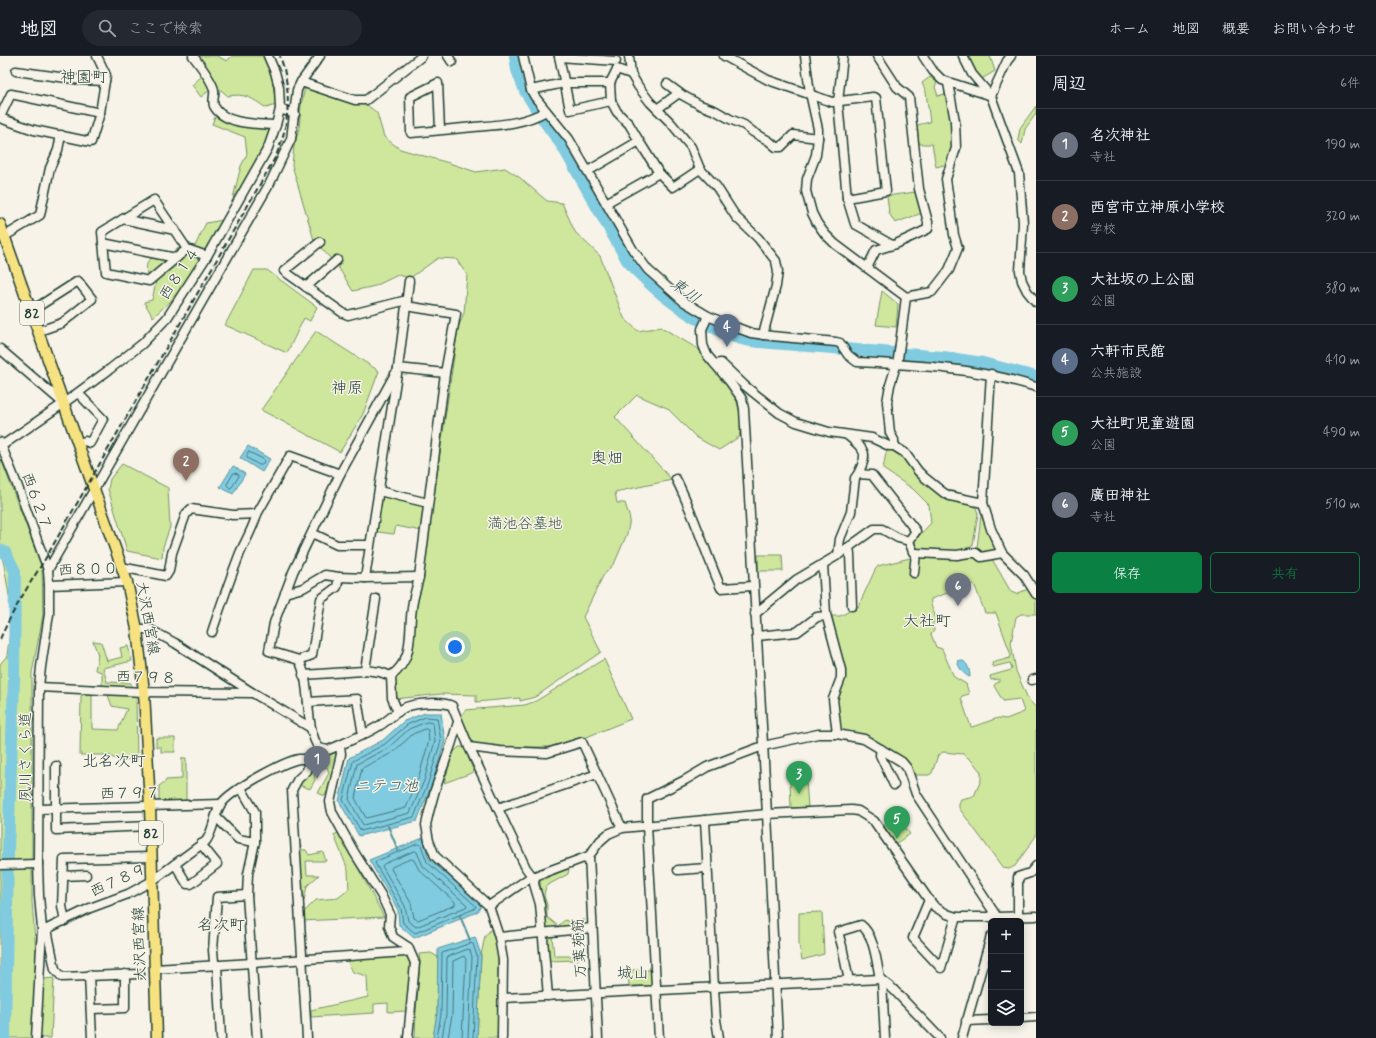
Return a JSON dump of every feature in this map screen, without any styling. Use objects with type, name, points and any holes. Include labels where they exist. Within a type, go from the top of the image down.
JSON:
[{"type":"main road","name":"大沢西宮線","points":[[2,230],[31,308],[127,582],[136,629],[144,692],[150,806],[157,1038]]},
{"type":"street","points":[[97,56],[106,75],[106,80],[100,114],[91,142],[34,130],[0,118],[11,94],[100,114]]},
{"type":"street","points":[[193,56],[212,84],[214,90],[214,106],[223,115],[238,123],[276,125]]},
{"type":"street","name":"西８１４","points":[[1,444],[78,393],[142,344],[167,318],[207,256],[268,148],[280,109],[275,72],[268,56]]},
{"type":"street","points":[[48,570],[270,183],[292,140],[297,90],[320,56]]},
{"type":"street","points":[[301,82],[355,100],[366,100],[422,56]]},
{"type":"street","points":[[523,56],[531,90],[569,139],[633,250],[648,270],[705,321],[763,335],[840,343],[848,355],[857,362],[897,358],[991,374],[1036,387]]},
{"type":"street","points":[[629,56],[631,74]]},
{"type":"street","points":[[724,56],[768,80],[832,102],[873,97],[876,98],[886,191],[846,198]]},
{"type":"street","points":[[806,56],[810,94],[818,129],[816,155],[807,179],[806,191],[812,212],[817,223],[825,234],[836,244],[906,297],[932,292],[950,270],[958,248],[954,235],[946,179],[956,148],[955,120],[948,83]]},
{"type":"street","points":[[843,56],[838,102],[846,198],[855,224],[892,245]]},
{"type":"street","points":[[867,268],[876,250],[892,245],[928,229],[928,222],[919,189],[909,97],[897,87],[877,56]]},
{"type":"street","points":[[923,56],[933,71],[942,80],[991,96]]},
{"type":"street","points":[[963,56],[972,74],[991,96],[1020,172],[1023,223],[1020,271],[1022,282],[1036,302]]},
{"type":"street","points":[[991,96],[1011,56]]},
{"type":"street","points":[[611,101],[570,110],[559,57],[616,62],[631,74],[638,86],[657,109],[691,146],[700,169],[716,186],[736,216],[758,238],[776,261],[778,271],[776,286],[763,335]]},
{"type":"street","points":[[616,62],[610,83],[611,101],[617,112],[629,124],[659,172],[673,187],[700,169]]},
{"type":"street","points":[[16,71],[81,80],[106,80]]},
{"type":"street","points":[[440,130],[438,83],[410,97],[411,133],[509,124],[536,117],[546,111]]},
{"type":"street","points":[[531,90],[564,83],[610,83]]},
{"type":"street","points":[[667,84],[700,105],[744,125],[776,147],[781,147],[793,135],[818,138]]},
{"type":"street","points":[[657,109],[679,93]]},
{"type":"street","points":[[280,109],[295,114]]},
{"type":"street","points":[[2,230],[40,215],[50,168],[58,150],[61,135]]},
{"type":"street","points":[[588,171],[639,141]]},
{"type":"street","points":[[606,203],[659,172]]},
{"type":"street","points":[[187,249],[149,281],[106,272],[102,232],[154,200],[187,249],[207,256]]},
{"type":"street","points":[[123,219],[175,230]]},
{"type":"street","points":[[320,242],[284,271],[348,315],[406,303],[456,314],[445,373],[419,577],[412,607],[407,657],[402,666],[391,676]]},
{"type":"street","points":[[103,243],[176,258]]},
{"type":"street","points":[[306,287],[337,260]]},
{"type":"street","points":[[31,308],[39,306],[78,281],[92,298],[62,323],[39,331]]},
{"type":"street","points":[[365,578],[398,368],[409,281]]},
{"type":"street","points":[[894,446],[894,440],[890,433],[887,402],[897,358],[906,297]]},
{"type":"street","points":[[705,321],[703,345],[707,355],[742,399],[744,409],[778,1038]]},
{"type":"street","points":[[0,349],[64,403]]},
{"type":"street","points":[[715,364],[721,363],[744,385],[779,413],[792,420],[830,432],[872,438],[889,446],[894,446],[905,453],[918,471],[944,493],[950,496],[983,503]]},
{"type":"street","points":[[398,368],[445,373]]},
{"type":"street","points":[[339,577],[337,587],[321,598],[312,654],[298,660],[269,651],[274,623],[293,572],[340,474],[398,368]]},
{"type":"street","points":[[991,374],[983,503],[991,529],[1002,553],[1024,575],[1036,594]]},
{"type":"street","points":[[78,393],[103,420],[90,443],[85,441],[78,444]]},
{"type":"street","points":[[838,555],[840,539],[851,512],[855,478],[864,461],[862,447],[846,434]]},
{"type":"street","name":"西６２７","points":[[1,444],[48,570]]},
{"type":"street","points":[[212,632],[232,575],[257,514],[290,456],[340,474]]},
{"type":"street","points":[[858,474],[872,475],[916,531],[909,541]]},
{"type":"street","points":[[676,479],[687,501],[721,588],[754,586]]},
{"type":"street","points":[[379,491],[428,503]]},
{"type":"street","points":[[121,567],[166,576],[169,571],[172,552],[186,514],[191,509],[233,515],[257,514]]},
{"type":"street","points":[[755,614],[796,580],[838,555],[874,530],[882,529],[898,538],[909,541]]},
{"type":"street","points":[[312,533],[338,545],[369,545]]},
{"type":"street","points":[[909,541],[913,552],[957,555],[969,552],[976,553],[981,557],[1002,553]]},
{"type":"street","points":[[849,547],[852,606]]},
{"type":"street","points":[[914,573],[916,552]]},
{"type":"street","points":[[823,564],[826,616],[841,670],[841,678],[833,699],[838,734]]},
{"type":"street","name":"夙川さくら道","points":[[36,1038],[45,929],[39,896],[38,864],[39,686],[40,667],[49,614],[48,570]]},
{"type":"street","points":[[285,593],[303,588],[325,575],[365,578],[419,577]]},
{"type":"street","name":"西８００","points":[[49,585],[127,582]]},
{"type":"street","points":[[365,670],[376,599]]},
{"type":"street","points":[[757,636],[797,632],[817,617],[826,616]]},
{"type":"street","points":[[136,629],[149,629],[162,636],[311,728]]},
{"type":"street","points":[[298,660],[303,675],[311,728],[318,747],[327,750]]},
{"type":"street","points":[[303,675],[365,670],[380,672],[391,676]]},
{"type":"street","points":[[391,676],[392,698],[398,712]]},
{"type":"street","name":"西７９８","points":[[39,686],[144,692],[253,693]]},
{"type":"street","points":[[308,702],[356,699],[363,735]]},
{"type":"street","points":[[221,804],[232,793],[283,765],[300,759],[309,759],[327,750],[340,746],[380,726],[407,707],[442,703],[449,704],[452,706],[469,747],[526,868],[534,876],[534,884],[540,904],[548,996]]},
{"type":"street","points":[[458,722],[435,790],[426,825],[429,841],[435,856],[489,906],[499,937],[503,960],[502,1038]]},
{"type":"street","points":[[659,1038],[647,799],[685,780],[707,766],[763,746],[818,734],[838,734],[864,739],[902,762],[907,768],[916,794],[995,918]]},
{"type":"street","points":[[469,747],[500,751],[547,753],[582,742],[622,828]]},
{"type":"street","points":[[340,746],[341,754],[330,802],[332,812],[354,852],[381,895],[390,914],[389,926],[393,936],[408,947],[416,963],[408,1038]]},
{"type":"street","points":[[881,749],[880,756],[894,785]]},
{"type":"street","points":[[306,1038],[292,790],[298,779],[307,771],[309,759]]},
{"type":"street","points":[[56,766],[56,830],[150,826]]},
{"type":"street","points":[[498,808],[597,774]]},
{"type":"street","points":[[241,788],[255,812],[255,842],[248,874],[247,895],[257,1038]]},
{"type":"street","name":"西７９７","points":[[38,809],[221,804]]},
{"type":"street","name":"西７８９","points":[[45,929],[65,921],[90,908],[128,894],[152,881],[201,844],[209,836],[221,804]]},
{"type":"street","points":[[489,906],[534,876],[589,856],[600,841],[608,834],[622,828],[767,814],[852,810],[858,811],[874,821],[935,907],[956,917],[988,919]]},
{"type":"street","points":[[216,817],[238,839],[255,842]]},
{"type":"street","points":[[705,820],[716,1020],[719,1038]]},
{"type":"street","points":[[175,864],[187,884],[191,884],[217,864],[201,844]]},
{"type":"street","name":"万葉苑筋","points":[[589,856],[598,1038]]},
{"type":"street","points":[[65,921],[62,906],[64,859],[151,857]]},
{"type":"street","points":[[0,865],[38,864]]},
{"type":"street","points":[[1018,917],[1018,877],[1030,873],[1036,866]]},
{"type":"street","points":[[678,870],[707,868]]},
{"type":"street","points":[[63,876],[86,875]]},
{"type":"street","points":[[221,1038],[217,965],[214,962],[213,950],[217,897],[247,895]]},
{"type":"street","points":[[929,900],[913,938],[941,968],[956,917]]},
{"type":"street","points":[[1007,918],[1036,916]]},
{"type":"street","points":[[849,981],[838,932],[861,925],[871,938],[881,980],[885,1038]]},
{"type":"street","points":[[499,937],[592,928]]},
{"type":"street","points":[[45,929],[55,969],[62,977],[140,974]]},
{"type":"street","points":[[962,1038],[988,946]]},
{"type":"street","points":[[155,969],[405,952],[408,947]]},
{"type":"street","points":[[91,1009],[124,1008],[124,974]]},
{"type":"street","points":[[88,975],[92,1038]]},
{"type":"street","points":[[503,998],[881,980],[893,989],[940,1038]]},
{"type":"street","points":[[1024,1018],[1036,1017]]},
{"type":"street","points":[[966,1021],[988,1020]]},
{"type":"green space","points":[[197,56],[217,56],[227,61],[232,56],[264,56],[272,78],[276,105],[266,108],[257,101],[248,97],[239,95],[228,96],[221,90],[210,90],[201,97],[192,85],[201,77],[206,67]]},
{"type":"green space","points":[[968,56],[990,56],[995,71],[980,80]]},
{"type":"green space","points":[[930,77],[937,82],[935,87],[938,96],[947,93],[952,118],[954,143],[948,164],[936,167],[932,144],[919,144],[917,125],[930,122],[926,92],[922,83]]},
{"type":"green space","name":"満池谷墓地","points":[[305,87],[358,104],[366,104],[377,113],[384,137],[400,149],[476,172],[505,168],[519,177],[547,201],[562,203],[575,232],[600,256],[624,318],[638,331],[661,327],[698,349],[727,382],[737,402],[742,421],[739,437],[719,450],[696,437],[667,408],[637,395],[615,417],[672,480],[615,492],[617,503],[625,503],[630,519],[627,534],[615,562],[603,576],[583,617],[601,652],[535,697],[520,701],[520,698],[476,702],[476,695],[441,694],[395,699],[394,678],[405,667],[411,641],[414,608],[422,579],[458,328],[464,313],[467,275],[456,259],[438,258],[410,278],[398,275],[375,286],[353,291],[338,267],[314,240],[292,165]]},
{"type":"green space","points":[[1036,106],[1036,115],[1025,129],[1022,144],[1018,140],[1020,128]]},
{"type":"green space","points":[[215,117],[237,126],[269,130],[268,139],[271,149],[258,174],[248,179],[238,199],[233,198],[241,166],[247,154],[245,137],[212,124]]},
{"type":"green space","points":[[915,192],[922,213],[895,223],[889,213],[887,196]]},
{"type":"green space","points":[[223,220],[192,273],[171,301],[153,317],[144,302],[152,300],[156,282],[147,277],[146,269],[148,261],[154,258],[169,255],[181,247],[195,246],[206,223]]},
{"type":"green space","points":[[254,270],[267,270],[317,307],[310,321],[304,318],[287,353],[225,325]]},
{"type":"green space","points":[[882,291],[898,304],[896,327],[876,325]]},
{"type":"green space","points":[[316,331],[379,371],[363,414],[340,452],[261,410]]},
{"type":"green space","points":[[890,447],[893,447],[949,497],[975,504],[978,514],[973,545],[968,549],[955,552],[919,550],[914,541],[931,523],[929,505],[913,489],[883,469],[886,453]]},
{"type":"green space","points":[[1,459],[42,568],[43,615],[32,673],[32,901],[36,953],[34,980],[54,978],[51,1038],[0,1038],[0,664],[7,656],[12,614],[4,565],[0,551]]},
{"type":"green space","points":[[122,464],[168,488],[170,527],[163,547],[162,558],[127,551],[108,489],[110,479]]},
{"type":"green space","points":[[381,496],[424,506],[422,531],[396,526],[394,534],[378,532],[376,528]]},
{"type":"green space","points":[[981,515],[997,551],[984,554],[977,548]]},
{"type":"green space","points":[[969,554],[992,559],[1011,592],[1016,594],[1028,589],[1036,600],[1036,614],[1021,614],[1016,617],[1011,643],[1016,671],[1028,699],[1036,708],[1036,836],[1015,866],[1009,869],[1003,868],[959,808],[961,799],[974,796],[981,780],[981,772],[972,761],[963,754],[943,752],[938,755],[932,773],[929,775],[916,775],[913,773],[906,760],[868,736],[842,731],[840,729],[835,705],[844,677],[830,618],[831,616],[840,616],[858,607],[878,566],[918,556]],"holes":[[[972,584],[975,586],[985,613],[996,613],[1011,655],[1010,658],[992,663],[993,667],[1010,663],[1012,669],[990,676],[991,680],[999,679],[999,682],[994,686],[1003,701],[1019,699],[1024,712],[1006,719],[998,718],[971,727],[961,698],[962,696],[969,694],[966,684],[954,677],[942,649],[936,647],[931,634],[934,631],[933,622],[935,621],[931,599]]]},
{"type":"green space","points":[[758,555],[782,555],[783,571],[758,571]]},
{"type":"green space","points":[[93,641],[101,642],[107,661],[122,657],[120,648],[128,646],[132,661],[103,668],[107,682],[131,683],[131,688],[102,687],[102,672],[95,670],[98,655]]},
{"type":"green space","points":[[604,659],[631,719],[584,738],[549,747],[490,747],[474,745],[461,717],[465,710],[525,705],[536,701]]},
{"type":"green space","points":[[84,694],[92,694],[92,729],[118,730],[127,709],[112,706],[108,695],[136,696],[137,760],[113,758],[109,755],[80,755],[81,696]]},
{"type":"green space","points":[[156,738],[175,738],[175,752],[161,752],[161,747],[156,747]]},
{"type":"green space","points":[[459,747],[464,747],[474,772],[444,783],[453,753]]},
{"type":"green space","points":[[335,751],[336,756],[334,768],[325,796],[318,793],[329,773],[327,767],[314,769],[315,780],[310,789],[299,785],[310,773],[311,762]]},
{"type":"green space","points":[[182,758],[186,758],[186,801],[159,802],[159,786],[166,780],[182,779]]},
{"type":"green space","points":[[806,781],[808,807],[791,808],[790,782]]},
{"type":"green space","points":[[883,825],[903,825],[910,834],[895,844]]},
{"type":"green space","points":[[339,832],[384,917],[302,921],[303,913],[316,900],[338,898],[349,889],[348,870],[334,835]]},
{"type":"green space","points":[[300,844],[302,850],[306,850],[309,855],[323,852],[326,861],[306,861],[307,875],[319,875],[307,886],[304,900],[300,900]]},
{"type":"green space","points":[[569,868],[568,874],[546,886],[544,895],[547,905],[547,917],[558,926],[565,920],[575,925],[584,919],[584,927],[547,929],[545,926],[540,881]]},
{"type":"green space","points":[[822,912],[824,954],[802,960],[799,945],[799,913]]},
{"type":"green space","points":[[491,929],[498,951],[498,1038],[477,1038],[481,955],[485,936]]},
{"type":"green space","points":[[547,935],[552,935],[554,956],[578,956],[578,960],[548,961]]},
{"type":"green space","points":[[431,953],[438,957],[437,1013],[433,1038],[415,1038],[420,962],[419,954]]},
{"type":"green space","points":[[407,957],[410,961],[407,1011],[388,1012],[388,1003],[374,1004],[374,1013],[311,1017],[311,1010],[368,997],[367,976],[353,972],[346,959]]},
{"type":"green space","points":[[628,970],[652,970],[652,986],[629,986]]},
{"type":"water","points":[[248,446],[270,459],[262,472],[240,458]]},
{"type":"water","points":[[233,466],[245,474],[233,494],[220,487]]},
{"type":"water","points":[[959,660],[962,660],[966,664],[969,669],[970,677],[960,668],[958,664]]},
{"type":"water","name":"ニテコ池","points":[[425,713],[441,713],[445,741],[432,784],[417,821],[359,836],[339,801],[349,758],[383,740],[404,721]]},
{"type":"water","name":"ニテコ池","points":[[423,838],[429,859],[482,905],[477,912],[414,938],[399,925],[398,910],[369,860]]},
{"type":"water","points":[[475,937],[481,955],[477,1038],[433,1038],[437,1013],[438,949]]},
{"type":"waterway","name":"東川","points":[[515,56],[517,70],[525,91],[563,147],[627,260],[650,284],[690,315],[720,331],[747,340],[943,357],[983,363],[1036,377]]},
{"type":"waterway","points":[[0,550],[5,552],[15,571],[14,680],[8,852],[5,1038]]},
{"type":"waterway","points":[[388,826],[398,850]]},
{"type":"waterway","points":[[460,916],[470,940]]},
{"type":"railway","points":[[0,639],[20,599],[44,561],[275,158],[284,133],[288,107],[288,95],[284,69],[280,56]]},
{"type":"place","name":"六軒市民館","points":[[727,347]]},
{"type":"place","name":"西宮市立神原小学校","points":[[186,481]]},
{"type":"place","name":"廣田神社","points":[[958,606]]},
{"type":"place","name":"名次神社","points":[[317,779]]},
{"type":"place","name":"大社坂の上公園","points":[[799,794]]},
{"type":"place","name":"大社町児童遊園","points":[[897,839]]},
{"type":"district","name":"神園町","points":[[84,76]]},
{"type":"district","name":"神原","points":[[347,387]]},
{"type":"district","name":"奥畑","points":[[607,457]]},
{"type":"district","name":"大社町","points":[[927,620]]},
{"type":"district","name":"北名次町","points":[[114,760]]},
{"type":"district","name":"名次町","points":[[221,924]]},
{"type":"district","name":"城山","points":[[633,972]]}]
